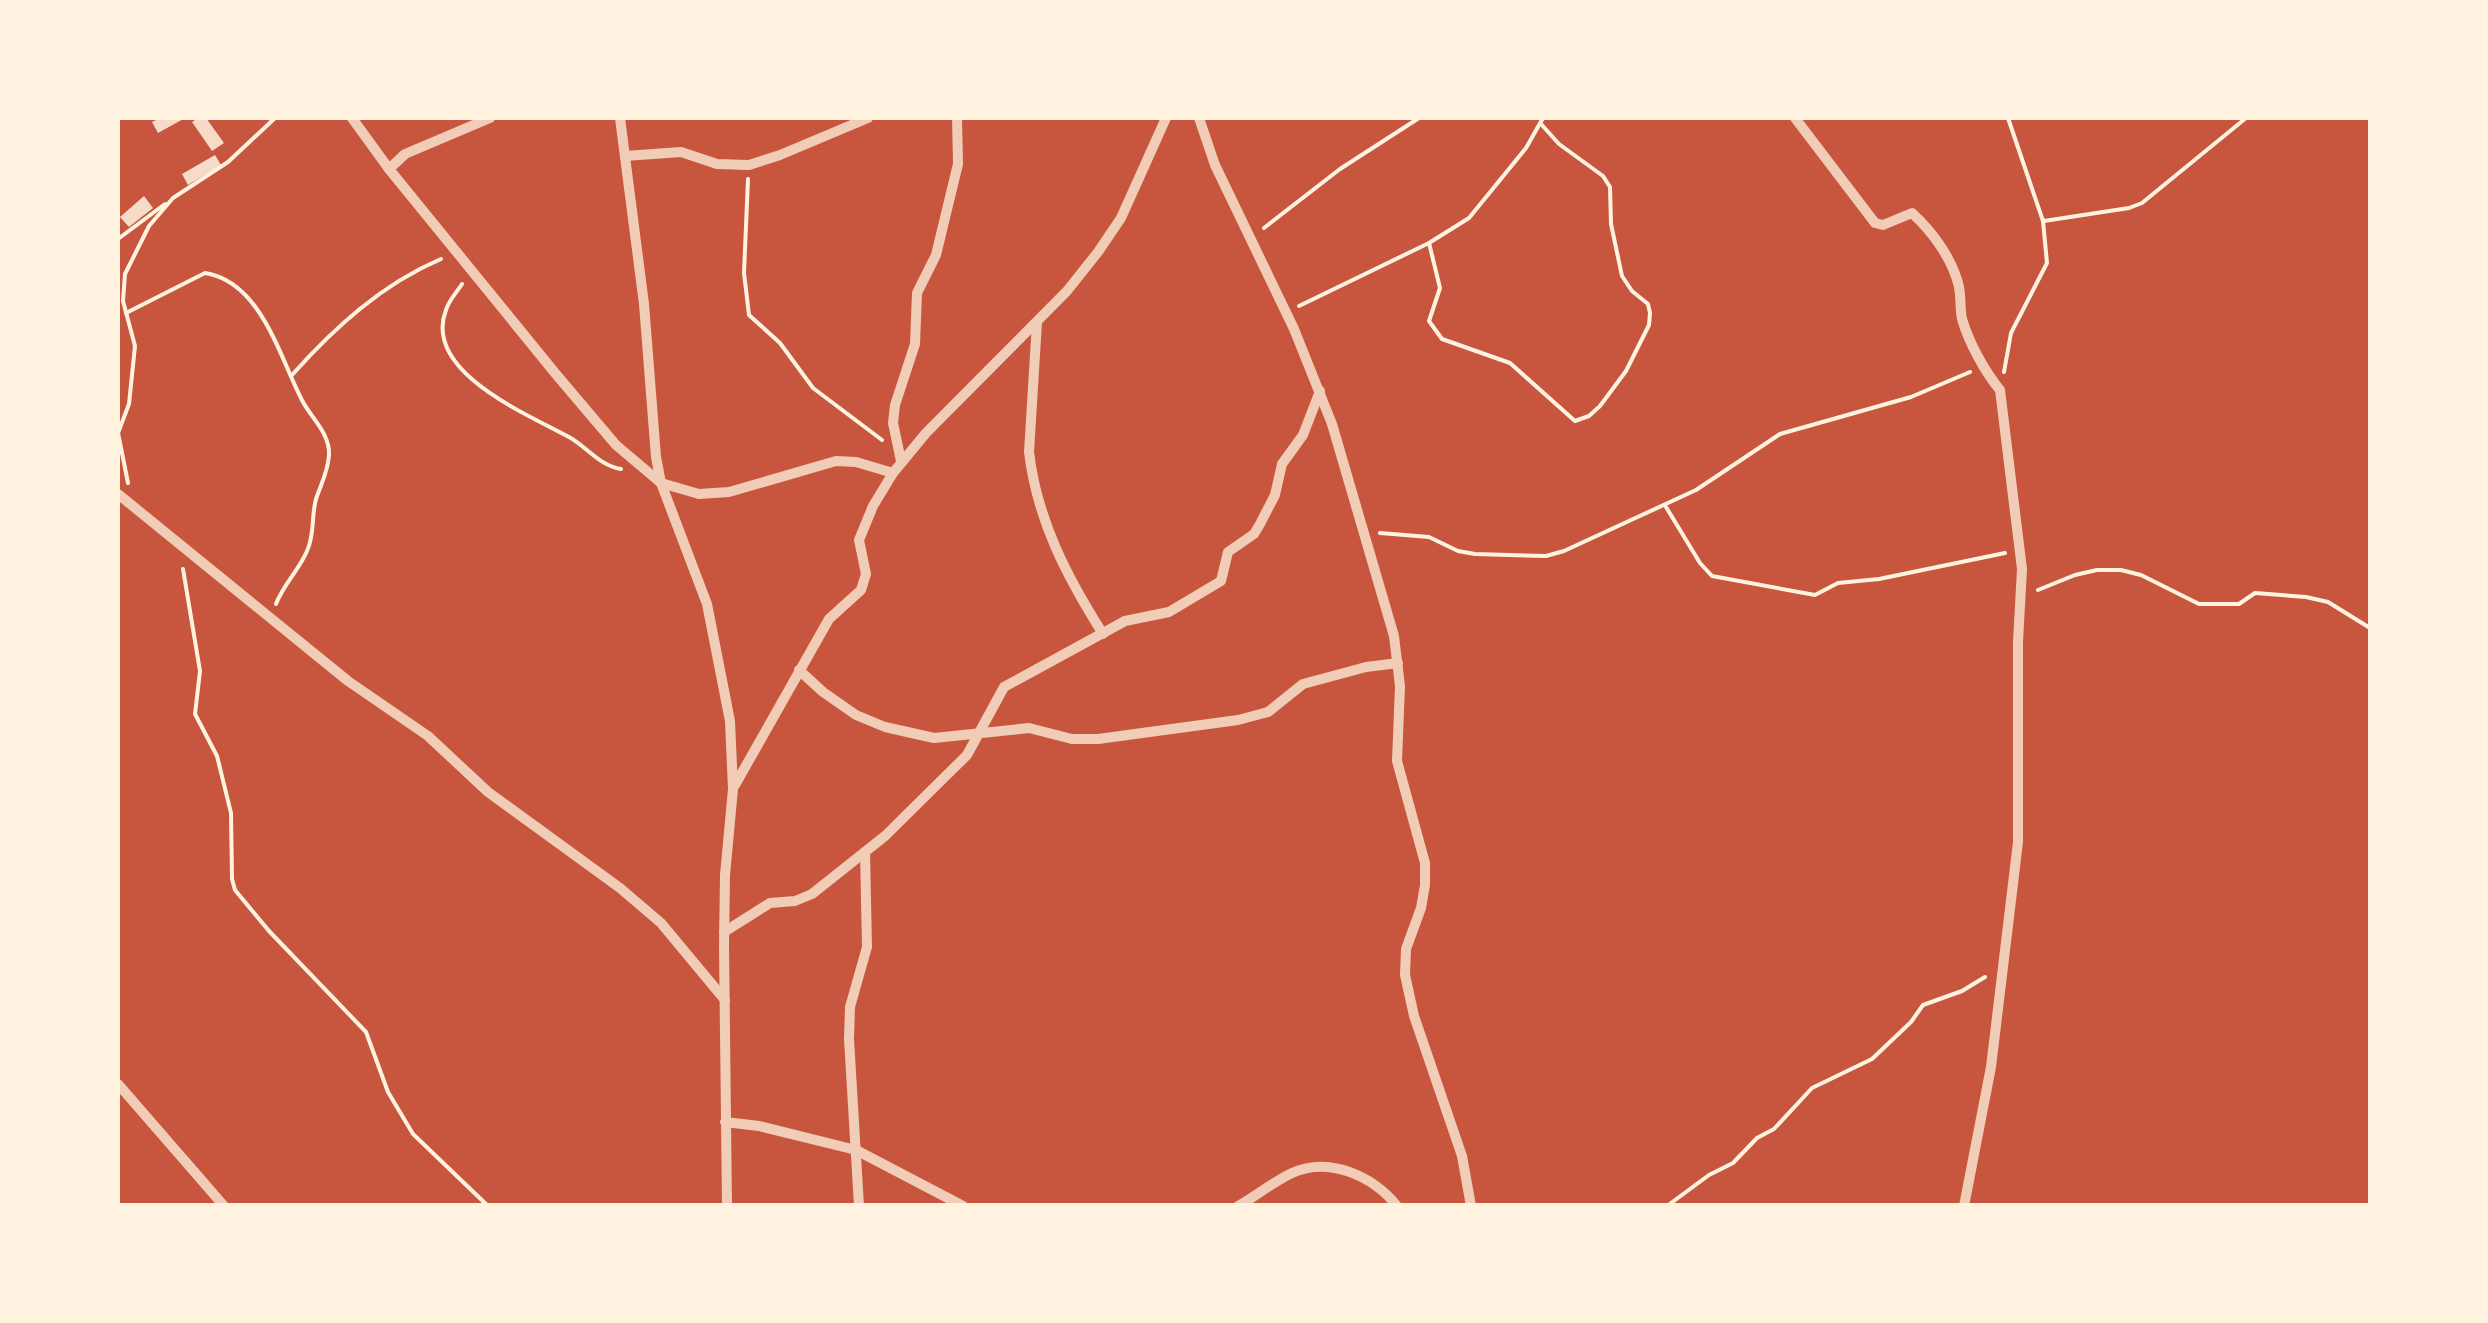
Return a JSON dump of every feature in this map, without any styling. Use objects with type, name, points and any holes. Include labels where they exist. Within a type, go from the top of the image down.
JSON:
[{"type":"street","points":[[352,118],[389,170],[616,445],[661,483],[709,495],[836,461],[893,472]]},
{"type":"street","points":[[389,170],[405,154],[490,118]]},
{"type":"street","points":[[620,118],[644,304],[661,483],[707,604],[730,721],[733,789],[724,932],[728,1206]]},
{"type":"street","points":[[625,156],[680,152],[717,164],[749,165],[868,118]]},
{"type":"street","points":[[900,456],[893,422],[895,405],[915,344],[917,292],[936,255],[958,164],[957,118]]},
{"type":"street","points":[[733,789],[829,619],[860,590],[866,574],[859,540],[900,456],[1067,291],[1121,218],[1166,118]]},
{"type":"street","points":[[1199,118],[1215,165],[1320,391],[1394,636],[1398,663],[1398,761],[1425,863],[1421,908],[1406,948],[1405,975],[1414,1016],[1462,1156],[1471,1206]]},
{"type":"street","points":[[1794,118],[1875,222],[1883,225],[1912,213],[1922,222],[1955,274],[1962,320],[2000,390],[2020,549],[2018,842],[1991,1067],[1964,1206]]},
{"type":"street","points":[[1037,322],[1031,468],[1052,544],[1102,634]]},
{"type":"street","points":[[724,932],[770,904],[812,894],[865,852],[967,755],[1004,687],[1136,618],[1169,612],[1221,581],[1224,558],[1254,534],[1275,496],[1282,464],[1304,435],[1320,391]]},
{"type":"street","points":[[118,494],[348,681],[428,736],[517,814],[662,923],[726,1001]]},
{"type":"street","points":[[799,670],[822,692],[856,715],[885,727],[934,738],[1029,728],[1072,738],[1098,739],[1238,720],[1268,712],[1303,684],[1366,667],[1398,663]]},
{"type":"street","points":[[860,1206],[849,1039],[850,1007],[867,946],[865,852]]},
{"type":"street","points":[[118,1084],[224,1206]]},
{"type":"street","points":[[724,1122],[759,1126],[856,1150],[963,1206]]},
{"type":"street","points":[[1238,1206],[1296,1171],[1320,1166],[1365,1178],[1387,1192],[1397,1206]]},
{"type":"path","points":[[118,239],[228,162],[275,118]]},
{"type":"path","points":[[1250,238],[1340,168],[1419,118]]},
{"type":"path","points":[[2000,390],[2011,332],[2047,263],[2043,221],[2008,118]]},
{"type":"path","points":[[2043,221],[2142,203],[2246,118]]},
{"type":"path","points":[[1286,314],[1469,218],[1542,121],[1559,144],[1603,176],[1610,187],[1611,224],[1622,276],[1632,292],[1648,304],[1650,313],[1642,343],[1600,406],[1589,416],[1574,421],[1510,363],[1435,334],[1430,321],[1440,288],[1429,242]]},
{"type":"path","points":[[749,165],[744,273],[749,315],[780,343],[813,388],[900,456]]},
{"type":"path","points":[[129,502],[118,432],[134,372],[135,346],[123,301],[125,274],[149,226],[173,198]]},
{"type":"path","points":[[291,376],[336,330],[388,286],[459,252]]},
{"type":"path","points":[[473,269],[451,299],[442,327],[447,348],[459,365],[513,410],[568,437],[603,463],[616,469],[646,470]]},
{"type":"path","points":[[126,314],[205,273],[219,275],[249,301],[266,326],[316,424],[326,434],[328,471],[315,503],[314,535],[271,616]]},
{"type":"path","points":[[1365,532],[1429,537],[1474,554],[1546,556],[1696,490],[1780,434],[1911,398],[1984,366]]},
{"type":"path","points":[[1665,506],[1712,576],[1815,595],[1838,583],[1980,561],[2020,549]]},
{"type":"path","points":[[182,545],[200,671],[196,714],[217,756],[231,813],[235,890],[366,1032],[388,1092],[413,1134],[488,1206]]},
{"type":"path","points":[[2020,599],[2075,575],[2121,570],[2141,574],[2199,604],[2238,604],[2255,593],[2317,600],[2352,614],[2370,628]]},
{"type":"path","points":[[1666,1206],[1709,1174],[1733,1163],[1757,1138],[1774,1129],[1812,1088],[1872,1058],[1911,1022],[1923,1005],[1972,986],[2006,964]]},
{"type":"building","points":[[160,118],[185,118],[158,133],[152,122]]},
{"type":"building","points":[[206,118],[224,143],[212,151],[192,122]]},
{"type":"building","points":[[215,155],[221,165],[188,185],[182,174]]},
{"type":"building","points":[[144,196],[153,208],[129,227],[120,217]]}]
